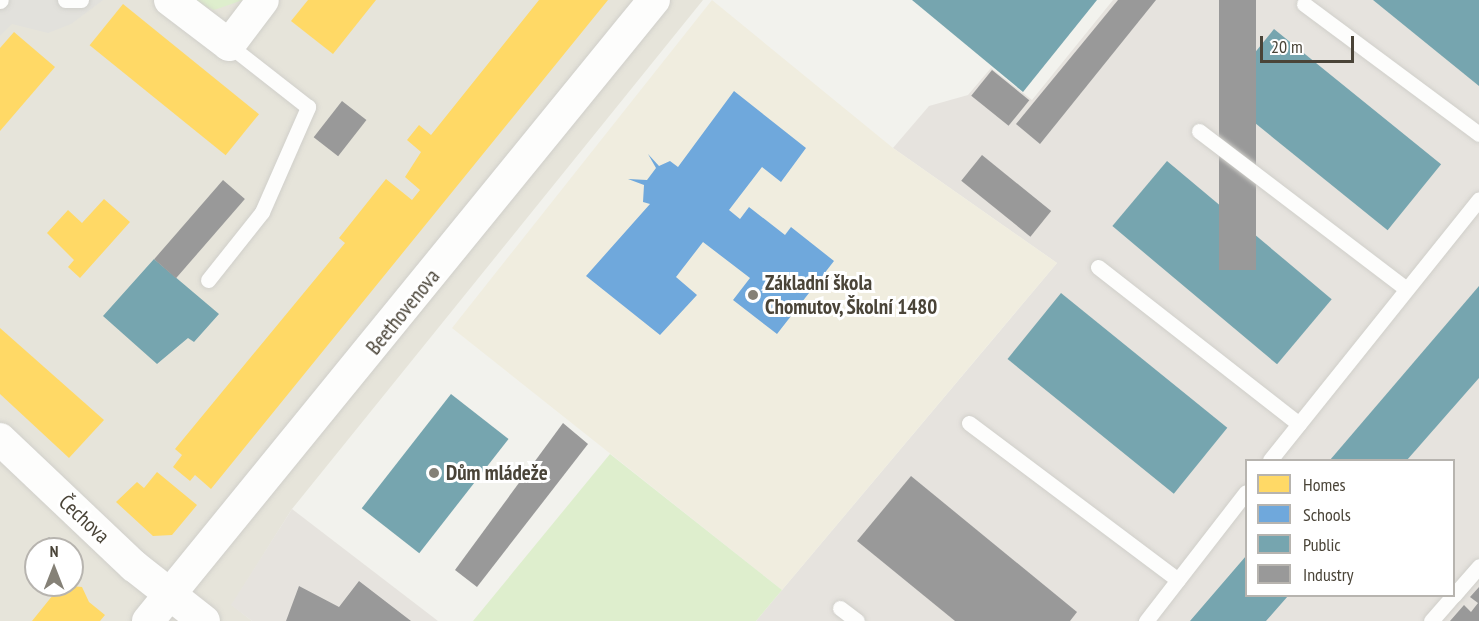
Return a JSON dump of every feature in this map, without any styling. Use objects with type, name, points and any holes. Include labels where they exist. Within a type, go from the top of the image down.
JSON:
[{"type":"street","points":[[170,0],[229,45],[263,0]]},
{"type":"street","name":"Beethovenova","points":[[148,621],[654,0]]},
{"type":"street","name":"Čechova","points":[[0,439],[170,596],[204,621]]},
{"type":"lane","points":[[65,0],[81,0]]},
{"type":"lane","points":[[1304,4],[1479,134]]},
{"type":"lane","points":[[208,279],[262,212],[308,107],[229,45]]},
{"type":"lane","points":[[1199,131],[1405,288]]},
{"type":"lane","points":[[1271,459],[1405,288],[1479,199]]},
{"type":"lane","points":[[1098,267],[1299,424]]},
{"type":"lane","points":[[969,423],[1178,580]]},
{"type":"lane","points":[[1146,621],[1245,493]]},
{"type":"lane","points":[[1455,593],[1479,566]]},
{"type":"lane","points":[[1431,621],[1451,597]]},
{"type":"lane","points":[[840,608],[857,621]]},
{"type":"shaded area","points":[[0,0],[703,0],[292,509],[232,605],[252,621],[0,621]]},
{"type":"shaded area","points":[[0,0],[103,0],[71,24],[48,33],[12,24],[0,36]]},
{"type":"shaded area","name":"Základní škola Chomutov, Školní 1480","points":[[712,0],[893,148],[1057,263],[782,590],[452,328]]},
{"type":"shaded area","points":[[1113,0],[1479,0],[1479,621],[756,621],[1057,263],[893,148],[929,106],[968,95],[991,68],[1032,100]]},
{"type":"shaded area","points":[[292,509],[438,621],[252,621],[231,605]]},
{"type":"green space","points":[[191,0],[243,0],[214,10]]},
{"type":"green space","points":[[610,454],[782,590],[756,621],[473,621]]},
{"type":"building: Homes","points":[[308,0],[376,0],[333,54],[291,21]]},
{"type":"building: Homes","points":[[539,0],[608,0],[211,489],[195,475],[190,481],[173,467],[182,455],[175,449],[345,243],[339,238],[386,179],[412,200],[420,190],[405,177],[421,152],[407,140],[419,125],[431,135]]},
{"type":"building: Homes","points":[[123,4],[259,114],[226,155],[90,45]]},
{"type":"building: Homes","points":[[14,32],[55,67],[0,131],[0,48]]},
{"type":"building: Homes","points":[[104,199],[130,222],[80,278],[68,267],[74,260],[47,233],[68,210],[82,223]]},
{"type":"building: Homes","points":[[0,328],[104,420],[69,458],[0,394]]},
{"type":"building: Homes","points":[[157,472],[197,505],[172,535],[153,536],[116,502],[137,482],[144,488]]},
{"type":"building: Homes","points":[[84,591],[89,602],[105,615],[100,621],[32,621],[51,597],[84,597]]},
{"type":"building: Schools","points":[[734,91],[806,148],[781,182],[762,167],[729,210],[740,219],[749,207],[785,235],[791,227],[834,261],[777,334],[733,300],[750,278],[703,242],[676,277],[697,295],[660,335],[586,276],[650,204],[643,202],[644,185],[628,179],[647,180],[656,168],[648,154],[659,166],[670,161],[678,167]]},
{"type":"building: Public","points":[[912,0],[1097,0],[1023,92]]},
{"type":"building: Public","points":[[1373,0],[1479,0],[1479,86]]},
{"type":"building: Public","points":[[1274,29],[1441,164],[1388,230],[1221,95]]},
{"type":"building: Public","points":[[1167,161],[1332,299],[1277,364],[1112,226]]},
{"type":"building: Public","points":[[154,259],[219,314],[194,342],[188,338],[157,364],[103,316]]},
{"type":"building: Public","points":[[1479,286],[1479,378],[1408,459],[1331,459]]},
{"type":"building: Public","points":[[1061,293],[1227,428],[1174,494],[1008,359]]},
{"type":"building: Public","name":"Dům mládeže","points":[[451,394],[509,439],[419,553],[362,508]]},
{"type":"building: Public","points":[[1245,557],[1245,597],[1287,597],[1266,621],[1190,621]]},
{"type":"building: Industry","points":[[1118,0],[1156,0],[1040,144],[1016,124]]},
{"type":"building: Industry","points":[[1219,0],[1256,0],[1256,270],[1219,270]]},
{"type":"building: Industry","points":[[992,70],[1029,100],[1009,126],[971,96]]},
{"type":"building: Industry","points":[[342,101],[366,120],[338,156],[314,137]]},
{"type":"building: Industry","points":[[982,155],[1051,211],[1030,237],[961,181]]},
{"type":"building: Industry","points":[[223,180],[245,199],[176,278],[154,259]]},
{"type":"building: Industry","points":[[563,423],[588,444],[477,587],[455,570]]},
{"type":"building: Industry","points":[[911,476],[1077,612],[1070,621],[955,621],[857,541]]},
{"type":"building: Industry","points":[[359,581],[411,621],[286,621],[299,586],[339,607]]},
{"type":"building: Industry","points":[[1479,587],[1479,621],[1450,621],[1464,605],[1471,612],[1478,603],[1470,597]]},
{"type":"place","name":"Základní škola Chomutov, Školní 1480","points":[[753,295]]},
{"type":"place","name":"Dům mládeže","points":[[434,473]]}]
